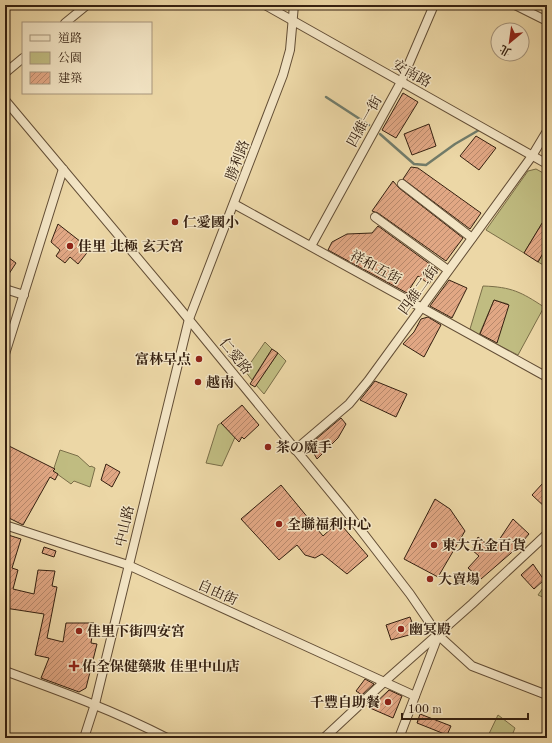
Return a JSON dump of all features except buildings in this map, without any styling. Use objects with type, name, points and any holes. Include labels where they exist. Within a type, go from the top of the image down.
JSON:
[{"type":"street","points":[[66,22],[87,5]]},
{"type":"street","name":"安南路","points":[[265,5],[547,164]]},
{"type":"street","name":"勝利路","points":[[189,319],[283,75],[290,50],[294,5]]},
{"type":"street","name":"四維一街","points":[[311,246],[401,82],[434,5]]},
{"type":"street","points":[[515,5],[547,21]]},
{"type":"street","points":[[5,73],[22,59]]},
{"type":"street","name":"仁愛路","points":[[5,100],[189,319],[373,547],[410,594],[438,634],[472,666],[547,695]]},
{"type":"street","name":"四維二街","points":[[294,450],[349,404],[368,381],[532,156],[547,131]]},
{"type":"street","points":[[5,354],[63,169]]},
{"type":"street","points":[[402,184],[472,238]]},
{"type":"street","name":"祥和五街","points":[[234,204],[422,306],[547,377]]},
{"type":"street","points":[[375,217],[448,270]]},
{"type":"street","points":[[5,289],[24,295]]},
{"type":"street","name":"中山路","points":[[84,738],[95,704],[189,319]]},
{"type":"street","name":"自由街","points":[[5,525],[128,565],[415,696]]},
{"type":"street","points":[[324,738],[547,534]]},
{"type":"street","points":[[399,738],[438,634]]},
{"type":"street","points":[[5,670],[95,704],[134,721],[167,738]]},
{"type":"green space","points":[[536,169],[547,175],[547,215],[524,253],[486,230],[528,171]]},
{"type":"green space","points":[[547,246],[547,267],[538,262]]},
{"type":"green space","points":[[483,286],[516,291],[544,307],[518,355],[496,344],[508,304],[494,300],[479,335],[470,329]]},
{"type":"green space","points":[[265,342],[272,349],[252,380],[245,371]]},
{"type":"green space","points":[[278,353],[286,361],[264,394],[256,385]]},
{"type":"green space","points":[[221,423],[232,434],[236,435],[222,466],[206,463],[218,425]]},
{"type":"green space","points":[[60,450],[78,456],[90,467],[95,468],[90,487],[74,481],[71,484],[53,471]]},
{"type":"green space","points":[[547,582],[547,599],[538,595]]},
{"type":"green space","points":[[498,715],[515,728],[511,738],[487,738]]},
{"type":"waterway","points":[[326,97],[369,125]]},
{"type":"waterway","points":[[380,134],[414,164],[426,165],[455,144],[479,130]]},
{"type":"place","name":"仁愛國小","points":[[175,222]]},
{"type":"place","name":"佳里 北極 玄天宮","points":[[70,246]]},
{"type":"place","name":"富林早点","points":[[199,359]]},
{"type":"place","name":"越南","points":[[198,382]]},
{"type":"place","name":"茶の魔手","points":[[268,447]]},
{"type":"place","name":"全聯福利中心","points":[[279,524]]},
{"type":"place","name":"東大五金百貨","points":[[434,545]]},
{"type":"place","name":"大賣場","points":[[430,579]]},
{"type":"place","name":"幽冥殿","points":[[401,629]]},
{"type":"place","name":"佳里下街四安宮","points":[[79,631]]},
{"type":"place","name":"佑全保健藥妝 佳里中山店","points":[[74,666]]},
{"type":"place","name":"千豐自助餐","points":[[388,702]]}]
